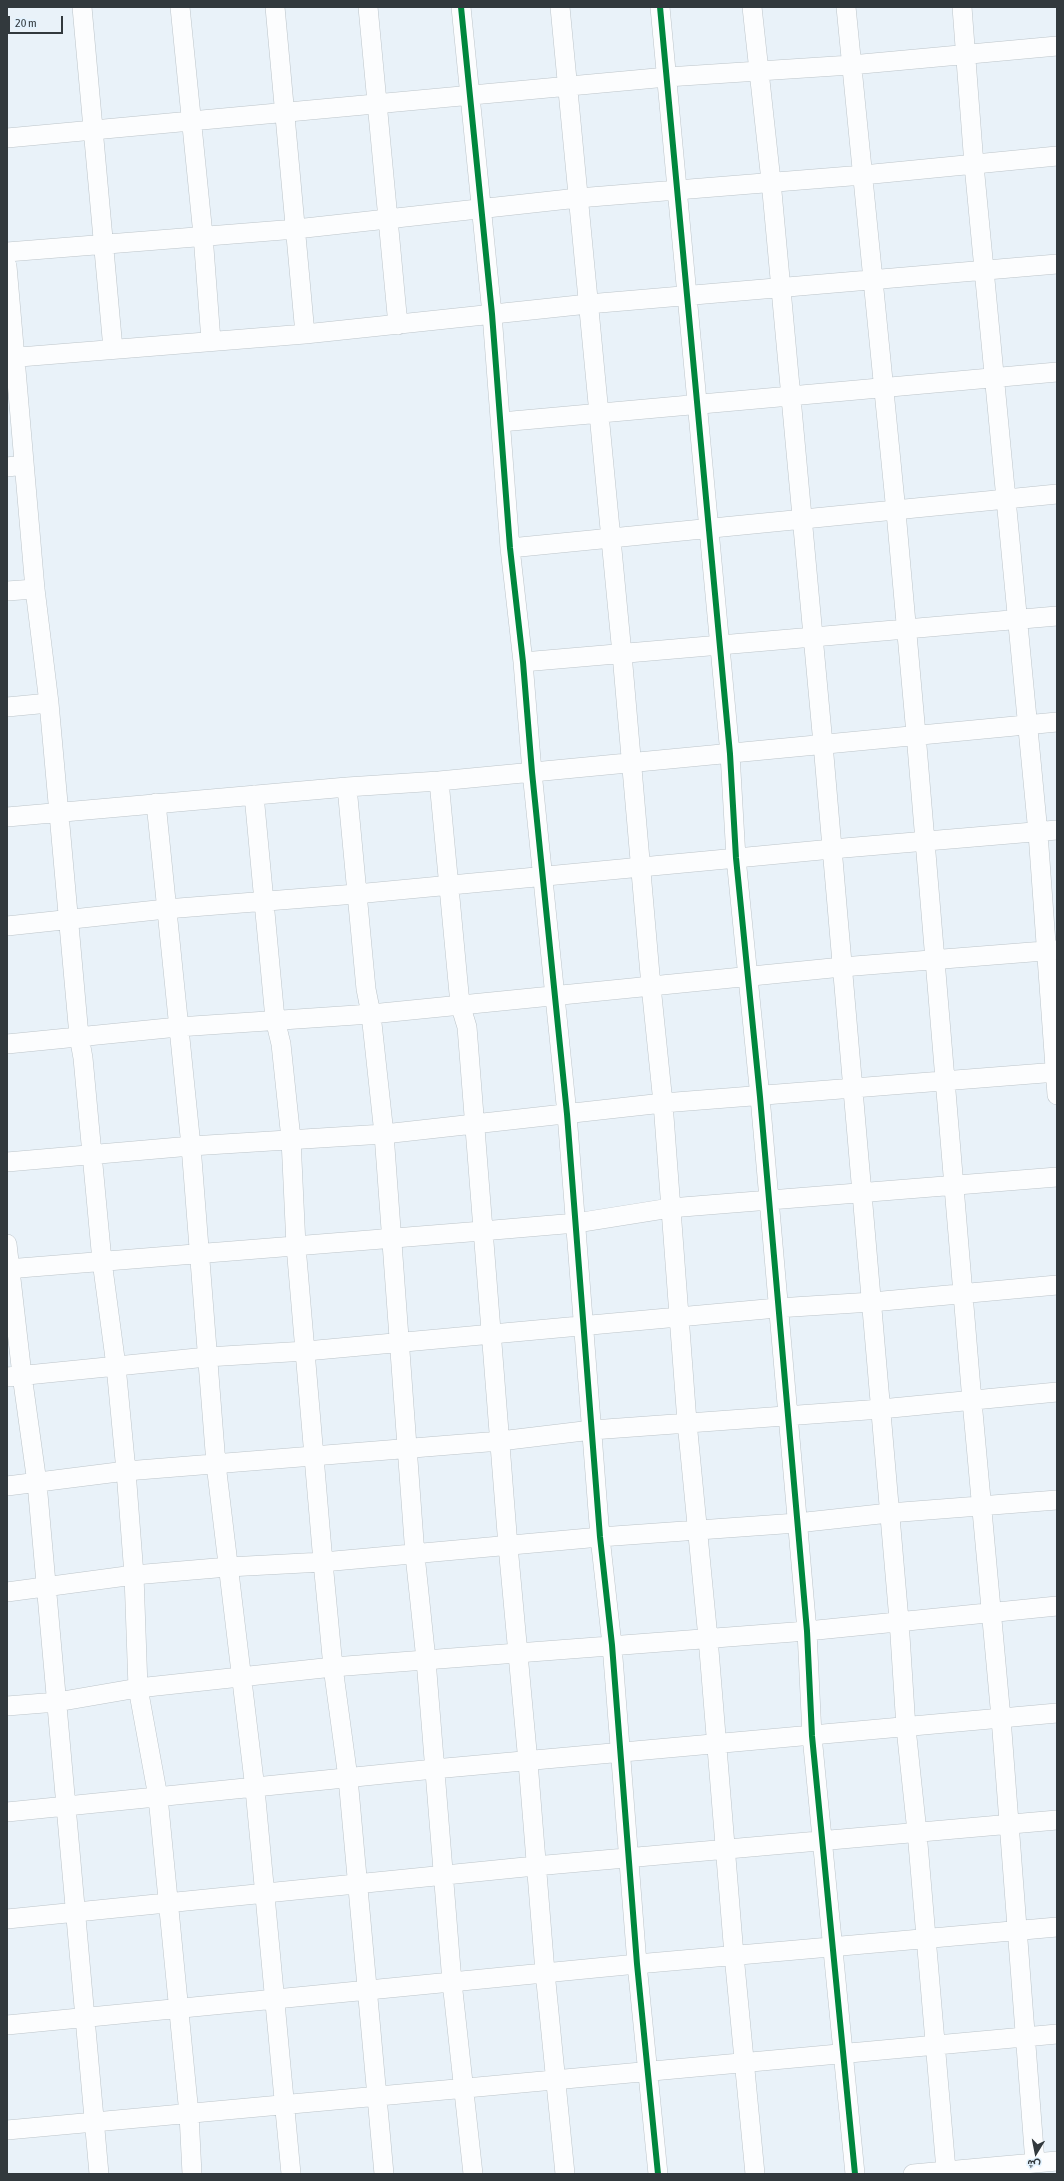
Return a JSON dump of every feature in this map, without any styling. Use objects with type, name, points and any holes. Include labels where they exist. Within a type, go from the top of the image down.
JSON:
[{"type":"street","points":[[82,7],[113,349]]},
{"type":"street","points":[[180,7],[203,235],[211,341]]},
{"type":"street","points":[[275,7],[305,334]]},
{"type":"street","points":[[368,7],[398,325]]},
{"type":"street","points":[[461,7],[492,314],[510,548],[523,662],[532,772],[544,877],[567,1114],[576,1223],[582,1326],[600,1537],[612,1645],[619,1753],[637,1964],[658,2174]]},
{"type":"street","points":[[560,7],[663,1103],[687,1422],[708,1638],[727,1850],[734,1955],[755,2174]]},
{"type":"street","points":[[660,7],[678,189],[696,406],[710,528],[719,647],[730,754],[736,858],[760,1097],[777,1308],[807,1630],[812,1736],[855,2174]]},
{"type":"street","points":[[752,7],[771,181],[801,521],[814,638],[852,1089],[863,1193],[899,1620],[906,1728],[917,1832],[946,2170]]},
{"type":"street","points":[[846,7],[896,512],[916,734],[972,1401],[1001,1718],[1035,2163]]},
{"type":"street","points":[[962,7],[964,55],[1004,499],[1051,951],[1057,1095]]},
{"type":"street","points":[[7,138],[667,77],[851,65],[1057,46]]},
{"type":"street","points":[[7,252],[296,228],[481,210],[578,198],[771,181],[863,175],[1057,156]]},
{"type":"street","points":[[11,357],[305,334],[588,304],[1057,264]]},
{"type":"street","points":[[7,266],[16,466],[35,589],[49,703],[79,1036],[83,1058],[102,1261],[116,1366],[126,1471],[134,1575],[138,1688],[158,1797],[188,2114],[192,2174]]},
{"type":"street","points":[[501,422],[790,398],[1057,372]]},
{"type":"street","points":[[510,548],[610,537],[896,512],[1057,494]]},
{"type":"street","points":[[7,591],[35,589]]},
{"type":"street","points":[[523,662],[719,647],[1057,616]]},
{"type":"street","points":[[7,707],[49,703]]},
{"type":"street","points":[[7,817],[347,787],[439,781],[730,754],[916,734],[1057,722]]},
{"type":"street","points":[[439,781],[460,1004],[467,1027],[490,1334],[528,1762],[535,1866],[565,2174]]},
{"type":"street","points":[[347,787],[366,989],[372,1014],[384,1134],[393,1238],[399,1342],[415,1555],[445,1875],[452,1982],[474,2174]]},
{"type":"street","points":[[254,795],[275,1019],[281,1044],[291,1139],[296,1246],[323,1562],[333,1667],[348,1778],[384,2174]]},
{"type":"street","points":[[156,803],[191,1146],[216,1464],[240,1676],[255,1789],[276,1999],[291,2174]]},
{"type":"street","points":[[7,926],[166,909],[449,886],[832,849],[1038,833],[1057,830]]},
{"type":"street","points":[[7,1044],[79,1036],[275,1019],[372,1014],[747,976],[935,959],[1051,951]]},
{"type":"street","points":[[7,1162],[191,1146],[384,1134],[663,1103],[760,1097],[945,1080],[1056,1072]]},
{"type":"street","points":[[8,1269],[576,1223],[670,1208],[1057,1177]]},
{"type":"street","points":[[7,1244],[15,1376],[37,1483],[99,2174]]},
{"type":"street","points":[[15,1376],[207,1357],[306,1351],[777,1308],[872,1302],[1057,1284]]},
{"type":"street","points":[[7,1486],[126,1471],[500,1441],[592,1430],[687,1422],[881,1409],[1057,1392]]},
{"type":"street","points":[[7,1592],[134,1575],[228,1567],[415,1555],[600,1537],[797,1524],[889,1513],[1057,1500]]},
{"type":"street","points":[[7,1706],[57,1702],[138,1688],[333,1667],[518,1654],[807,1630],[1057,1606]]},
{"type":"street","points":[[7,1812],[255,1789],[348,1778],[1057,1713]]},
{"type":"street","points":[[7,1919],[535,1866],[1057,1820]]},
{"type":"street","points":[[7,2025],[368,1991],[545,1972],[1057,1927]]},
{"type":"street","points":[[7,2130],[649,2072],[745,2061],[934,2043],[1057,2034]]},
{"type":"street","points":[[913,2174],[1057,2161]]},
{"type":"cycle path","points":[[461,7],[492,314],[510,548],[523,662],[532,772],[567,1114],[600,1537],[612,1645],[637,1964],[658,2174]]},
{"type":"cycle path","points":[[660,7],[730,754],[736,858],[760,1097],[807,1631],[812,1736],[855,2174]]}]
